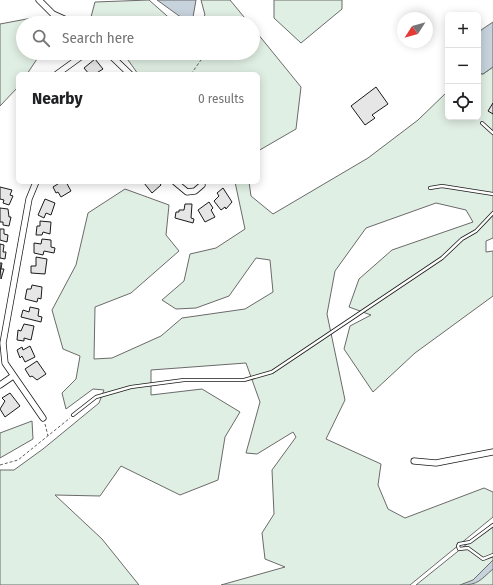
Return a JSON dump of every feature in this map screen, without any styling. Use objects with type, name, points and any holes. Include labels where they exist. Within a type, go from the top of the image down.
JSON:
[{"type":"street","points":[[39,0],[53,14],[57,16]]},
{"type":"street","points":[[59,72],[76,60]]},
{"type":"street","points":[[115,60],[128,72]]},
{"type":"street","points":[[35,184],[29,199],[3,343],[5,363],[42,418]]},
{"type":"street","points":[[177,184],[182,190],[187,192],[195,191],[202,185]]},
{"type":"street","points":[[0,385],[13,376]]},
{"type":"street","points":[[414,461],[436,463],[493,452]]},
{"type":"lane","points":[[482,123],[493,133]]},
{"type":"lane","points":[[430,188],[442,186],[493,194]]},
{"type":"lane","points":[[73,415],[96,397],[131,387],[184,380],[244,380],[272,372],[310,345],[442,258],[462,239],[476,231],[493,213]]},
{"type":"lane","points":[[493,525],[470,542],[459,544],[458,546],[460,549],[468,548],[483,559],[493,555]]},
{"type":"path","points":[[192,72],[201,60]]},
{"type":"path","points":[[0,465],[18,460],[73,415]]},
{"type":"path","points":[[42,418],[48,436]]},
{"type":"green space","points":[[149,0],[167,16],[91,16],[95,2]]},
{"type":"green space","points":[[201,0],[230,0],[243,16],[204,16]]},
{"type":"green space","points":[[274,0],[342,0],[342,9],[301,43],[274,18]]},
{"type":"green space","points":[[16,21],[16,60],[36,60],[28,72],[16,72],[16,89],[0,106],[0,24]]},
{"type":"green space","points":[[260,37],[301,87],[296,129],[260,150],[260,72],[137,72],[128,60],[260,60]]},
{"type":"green space","points":[[493,67],[493,238],[486,241],[486,252],[493,251],[493,296],[415,353],[373,392],[344,349],[350,326],[371,315],[349,307],[359,279],[392,250],[473,222],[466,210],[436,203],[366,228],[335,271],[327,314],[345,400],[326,439],[381,464],[378,485],[388,509],[405,518],[484,488],[493,492],[493,517],[410,585],[221,585],[285,567],[265,559],[262,533],[274,514],[272,470],[296,437],[293,432],[257,454],[246,453],[260,402],[246,363],[151,370],[151,395],[202,389],[240,412],[225,437],[218,480],[180,495],[121,466],[100,496],[55,495],[102,539],[139,585],[0,585],[0,470],[14,470],[43,449],[99,403],[104,390],[93,389],[66,409],[62,393],[76,379],[80,356],[63,349],[52,310],[76,265],[88,213],[125,189],[169,205],[166,235],[179,251],[131,293],[95,307],[94,359],[112,358],[161,336],[182,318],[245,309],[273,292],[270,260],[256,258],[229,296],[196,308],[176,309],[162,300],[184,281],[190,254],[216,248],[245,229],[235,184],[249,184],[251,196],[273,214],[368,158],[418,120],[445,94],[445,120],[481,120],[481,74],[483,74]]},
{"type":"green space","points":[[32,421],[33,439],[0,458],[0,433]]},
{"type":"green space","points":[[493,523],[493,585],[416,585]]},
{"type":"shaded area","points":[[157,0],[196,0],[193,16],[179,16]]},
{"type":"shaded area","points":[[493,22],[493,67],[483,74],[481,74],[481,30]]},
{"type":"shaded area","points":[[493,560],[493,569],[482,579],[475,583],[460,585],[473,580]]},
{"type":"building","points":[[96,60],[103,69],[98,72],[87,72],[84,68]]},
{"type":"building","points":[[376,87],[388,104],[372,115],[375,118],[365,125],[351,106]]},
{"type":"building","points":[[493,103],[493,114],[488,111]]},
{"type":"building","points":[[58,184],[67,184],[71,191],[61,197],[58,192],[56,193],[53,187]]},
{"type":"building","points":[[145,184],[160,184],[161,185],[152,193]]},
{"type":"building","points":[[0,187],[12,190],[10,195],[13,196],[9,205],[3,203],[4,200],[0,199]]},
{"type":"building","points":[[223,188],[232,202],[226,209],[225,207],[221,210],[214,201],[219,196],[217,193]]},
{"type":"building","points":[[45,199],[55,203],[51,215],[46,213],[44,218],[38,215]]},
{"type":"building","points":[[209,202],[213,208],[211,210],[215,217],[205,222],[198,210]]},
{"type":"building","points":[[185,204],[192,204],[191,218],[194,219],[193,223],[175,218],[176,212],[179,212],[179,210],[184,210]]},
{"type":"building","points":[[0,208],[8,209],[9,217],[11,217],[9,226],[3,225],[3,222],[0,222]]},
{"type":"building","points":[[40,221],[51,222],[50,234],[43,232],[42,235],[36,235],[37,226],[40,226]]},
{"type":"building","points":[[0,229],[4,229],[4,234],[8,235],[7,242],[0,240]]},
{"type":"building","points":[[42,239],[51,240],[51,247],[55,248],[54,253],[44,251],[43,255],[34,253],[34,243],[41,244]]},
{"type":"building","points":[[0,244],[4,245],[3,252],[6,252],[5,259],[0,258]]},
{"type":"building","points":[[36,257],[47,259],[45,274],[31,273],[31,266],[36,266]]},
{"type":"building","points":[[0,263],[2,263],[1,269],[4,269],[1,279]]},
{"type":"building","points":[[32,285],[42,287],[41,299],[38,298],[37,302],[25,299],[27,289],[31,289]]},
{"type":"building","points":[[30,307],[39,309],[38,316],[42,317],[41,322],[21,317],[23,310],[29,312]]},
{"type":"building","points":[[24,324],[34,326],[31,340],[24,338],[24,341],[17,340],[18,330],[21,331]]},
{"type":"building","points":[[30,346],[35,357],[25,362],[22,356],[20,358],[17,350],[22,347],[23,350]]},
{"type":"building","points":[[37,361],[46,374],[37,380],[32,376],[30,377],[25,369]]},
{"type":"building","points":[[10,393],[20,406],[5,417],[0,409],[5,401],[2,398]]}]
